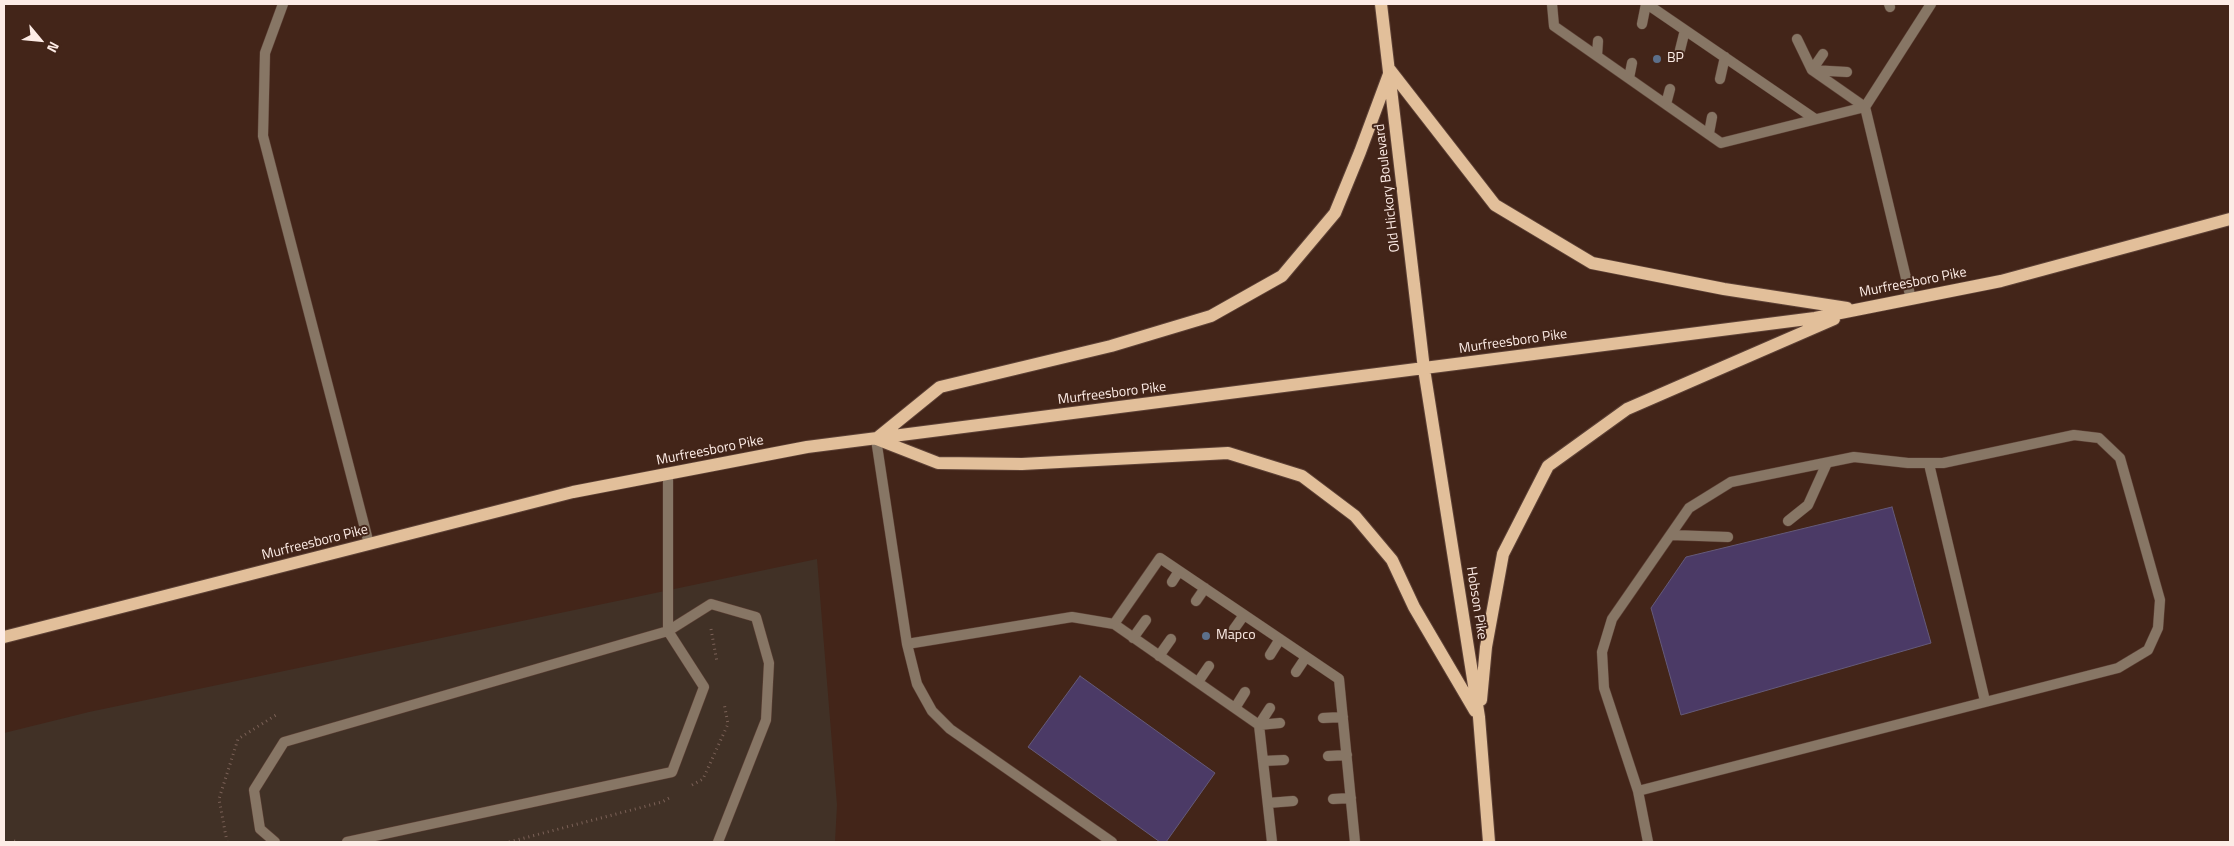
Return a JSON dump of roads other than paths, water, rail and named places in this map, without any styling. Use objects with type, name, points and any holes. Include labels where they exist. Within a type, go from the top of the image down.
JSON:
[{"type":"main road","name":"Old Hickory Boulevard","points":[[1381,4],[1424,369]]},
{"type":"main road","points":[[1390,70],[1496,205],[1592,263],[1724,289],[1857,310]]},
{"type":"main road","points":[[1390,70],[1335,213],[1282,276],[1211,316],[1111,346],[940,387],[876,439],[938,463],[1022,464],[1228,453],[1302,476],[1355,516],[1392,560],[1414,607],[1479,718]]},
{"type":"main road","name":"Murfreesboro Pike","points":[[4,637],[573,492],[807,447],[1815,318],[2001,281],[2230,219]]},
{"type":"main road","points":[[1479,718],[1486,647],[1503,554],[1548,466],[1626,408],[1857,310]]},
{"type":"main road","name":"Hobson Pike","points":[[1424,369],[1479,718],[1489,842]]},
{"type":"lane","points":[[283,4],[265,52],[263,136],[370,544]]},
{"type":"lane","points":[[1552,4],[1554,26],[1722,142],[1864,107],[1932,4]]},
{"type":"lane","points":[[1642,24],[1647,4],[1815,119]]},
{"type":"lane","points":[[1680,50],[1685,30]]},
{"type":"lane","points":[[1797,39],[1812,70],[1864,107],[1911,299]]},
{"type":"lane","points":[[1597,56],[1598,41]]},
{"type":"lane","points":[[1812,70],[1823,54]]},
{"type":"lane","points":[[1720,79],[1725,58]]},
{"type":"lane","points":[[1629,78],[1632,63]]},
{"type":"lane","points":[[1812,70],[1848,72]]},
{"type":"lane","points":[[1666,104],[1670,89]]},
{"type":"lane","points":[[1709,133],[1712,117]]},
{"type":"lane","points":[[1638,790],[1985,700],[2118,668],[2148,650],[2158,628],[2160,600],[2120,458],[2099,438],[2074,435],[1943,463],[1929,464],[1854,457],[1731,482],[1689,508],[1612,619],[1602,652],[1604,688],[1638,790],[1648,842]]},
{"type":"lane","points":[[876,439],[907,644],[917,684],[932,711],[950,729],[1112,842]]},
{"type":"lane","points":[[1788,521],[1808,505],[1826,463]]},
{"type":"lane","points":[[1929,464],[1985,700]]},
{"type":"lane","points":[[347,842],[672,772],[704,687],[668,631],[668,474]]},
{"type":"lane","points":[[1670,534],[1728,537]]},
{"type":"lane","points":[[1114,624],[1160,558],[1339,679],[1355,842]]},
{"type":"lane","points":[[1172,582],[1179,571]]},
{"type":"lane","points":[[1196,601],[1205,588]]},
{"type":"lane","points":[[275,842],[260,829],[254,790],[284,742],[668,631],[711,604],[756,617],[769,663],[766,720],[718,842]]},
{"type":"lane","points":[[1234,629],[1244,615]]},
{"type":"lane","points":[[907,644],[1072,617],[1114,624],[1259,725],[1280,723]]},
{"type":"lane","points":[[1133,638],[1146,620]]},
{"type":"lane","points":[[1159,656],[1171,638]]},
{"type":"lane","points":[[1270,655],[1280,639]]},
{"type":"lane","points":[[1296,672],[1306,657]]},
{"type":"lane","points":[[1198,682],[1209,666]]},
{"type":"lane","points":[[1235,708],[1245,692]]},
{"type":"lane","points":[[1270,708],[1259,725],[1272,842]]},
{"type":"lane","points":[[1323,718],[1343,717]]},
{"type":"lane","points":[[1328,756],[1347,755]]},
{"type":"lane","points":[[1262,761],[1284,760]]},
{"type":"lane","points":[[1333,799],[1351,798]]},
{"type":"lane","points":[[1268,803],[1293,801]]},
{"type":"place","name":"BP","points":[[1657,59]]},
{"type":"place","name":"Mapco","points":[[1206,636]]}]
